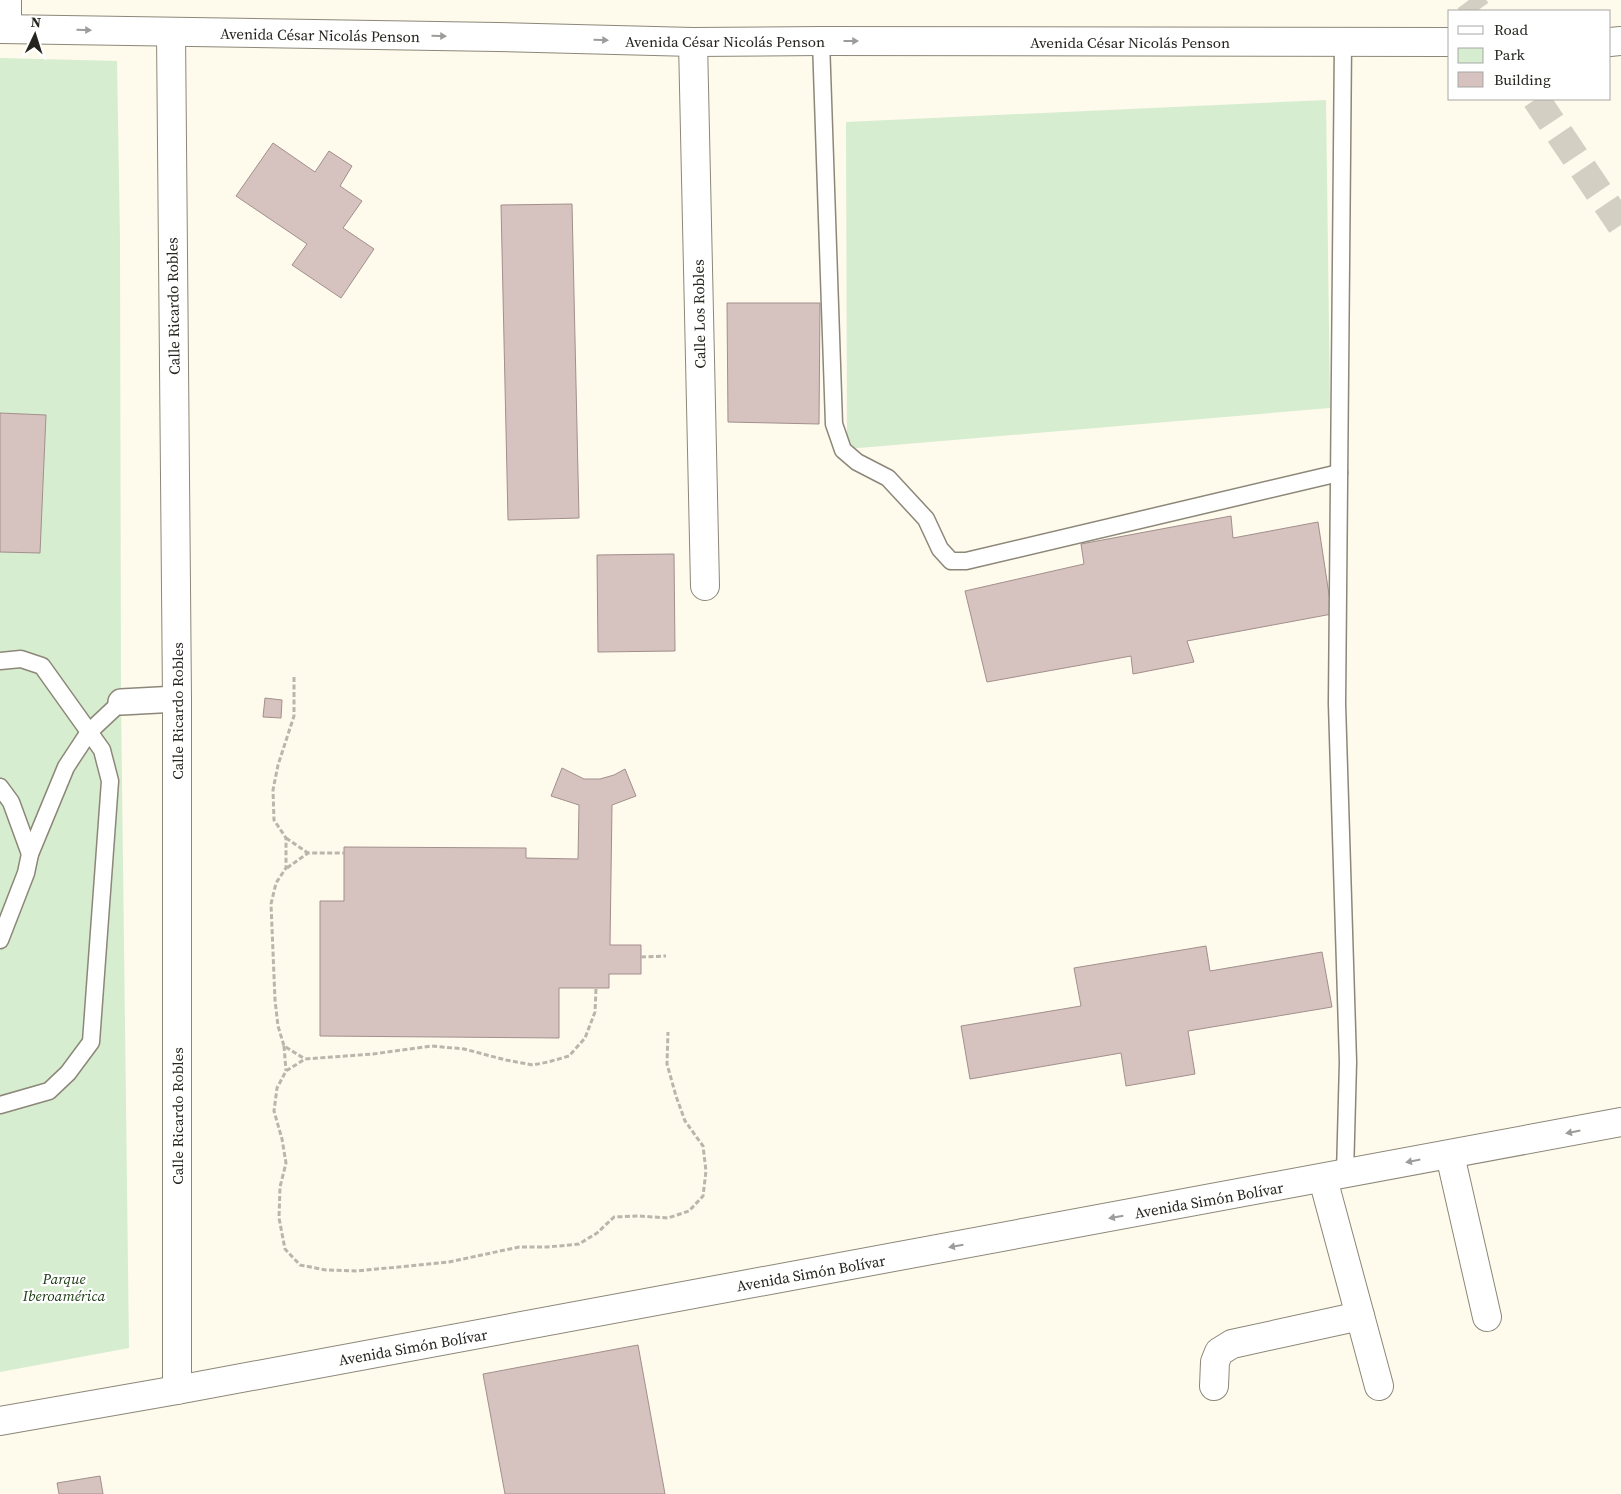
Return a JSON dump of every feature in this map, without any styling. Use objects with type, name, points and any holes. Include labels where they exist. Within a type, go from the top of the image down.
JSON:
[{"type":"main road","points":[[3,29],[7,0]]},
{"type":"main road","name":"Avenida César Nicolás Penson","points":[[3,29],[694,42],[1448,42]]},
{"type":"main road","name":"Calle Ricardo Robles","points":[[171,32],[177,699],[177,1390]]},
{"type":"main road","name":"Calle Los Robles","points":[[694,42],[705,586]]},
{"type":"main road","name":"Avenida Simón Bolívar","points":[[0,1421],[177,1390],[1621,1122]]},
{"type":"main road","points":[[1450,1155],[1487,1318]]},
{"type":"main road","points":[[1334,1176],[1360,1316],[1379,1386]]},
{"type":"main road","points":[[1214,1386],[1215,1362],[1219,1352],[1232,1344],[1360,1316]]},
{"type":"street","points":[[122,702],[177,699]]},
{"type":"lane","points":[[821,41],[834,424],[843,450],[857,462],[888,478],[926,519],[940,549],[951,561],[976,558],[1339,474]]},
{"type":"lane","points":[[1334,1176],[1348,1062],[1338,704],[1343,42]]},
{"type":"lane","points":[[0,661],[21,659],[42,666],[102,750],[110,781],[91,1042],[68,1073],[50,1091],[0,1106]]},
{"type":"lane","points":[[0,940],[26,873],[30,854],[66,767],[89,732],[122,702]]},
{"type":"lane","points":[[0,787],[11,802],[30,854]]},
{"type":"path","points":[[294,677],[294,716],[272,790],[274,820],[286,838],[308,853],[344,853]]},
{"type":"path","points":[[286,838],[286,868]]},
{"type":"path","points":[[286,1071],[284,1046],[278,1026],[274,1000],[271,904],[276,883],[286,868],[308,853]]},
{"type":"path","points":[[641,957],[666,956]]},
{"type":"path","points":[[596,988],[595,1012],[585,1038],[569,1056],[548,1062],[533,1065],[464,1049],[432,1046],[373,1054],[305,1059],[286,1071],[277,1088],[274,1111],[286,1163],[280,1187],[279,1218],[285,1249],[300,1265],[326,1270],[356,1271],[414,1266],[449,1262],[519,1247],[578,1244],[597,1233],[614,1217],[668,1218],[689,1211],[703,1196],[706,1172],[703,1146],[685,1121],[676,1096],[667,1064],[668,1032]]},
{"type":"path","points":[[284,1046],[305,1059]]},
{"type":"green space","name":"Parque Iberoamérica","points":[[0,58],[117,61],[120,240],[121,702],[129,1348],[0,1372]]},
{"type":"green space","points":[[1326,100],[1330,408],[847,449],[846,122]]},
{"type":"building","points":[[273,143],[315,172],[329,151],[352,166],[340,186],[362,201],[343,228],[374,249],[341,298],[292,265],[307,244],[236,196]]},
{"type":"building","points":[[572,204],[579,518],[508,520],[501,205]]},
{"type":"building","points":[[727,303],[820,303],[819,424],[728,422]]},
{"type":"building","points":[[0,413],[46,415],[40,553],[0,552]]},
{"type":"building","points":[[1231,516],[1233,538],[1318,522],[1332,614],[1187,641],[1194,662],[1133,674],[1131,656],[987,682],[965,591],[1084,564],[1081,544]]},
{"type":"building","points":[[674,554],[675,651],[598,652],[597,555]]},
{"type":"building","points":[[265,698],[282,700],[281,718],[263,717]]},
{"type":"building","points":[[562,768],[584,779],[600,779],[625,769],[636,796],[612,805],[610,945],[641,945],[641,974],[609,974],[609,988],[559,988],[559,1038],[320,1036],[320,901],[344,901],[344,847],[526,848],[526,858],[578,859],[579,805],[551,796]]},
{"type":"building","points":[[1206,946],[1210,971],[1322,952],[1332,1007],[1188,1031],[1195,1074],[1126,1086],[1121,1053],[970,1079],[961,1026],[1081,1006],[1074,968]]},
{"type":"building","points":[[638,1345],[665,1494],[505,1494],[483,1374]]},
{"type":"building","points":[[100,1476],[103,1494],[59,1494],[57,1483]]},
{"type":"tunnel","points":[[1469,0],[1476,10]]},
{"type":"tunnel","points":[[1537,100],[1621,225]]}]
